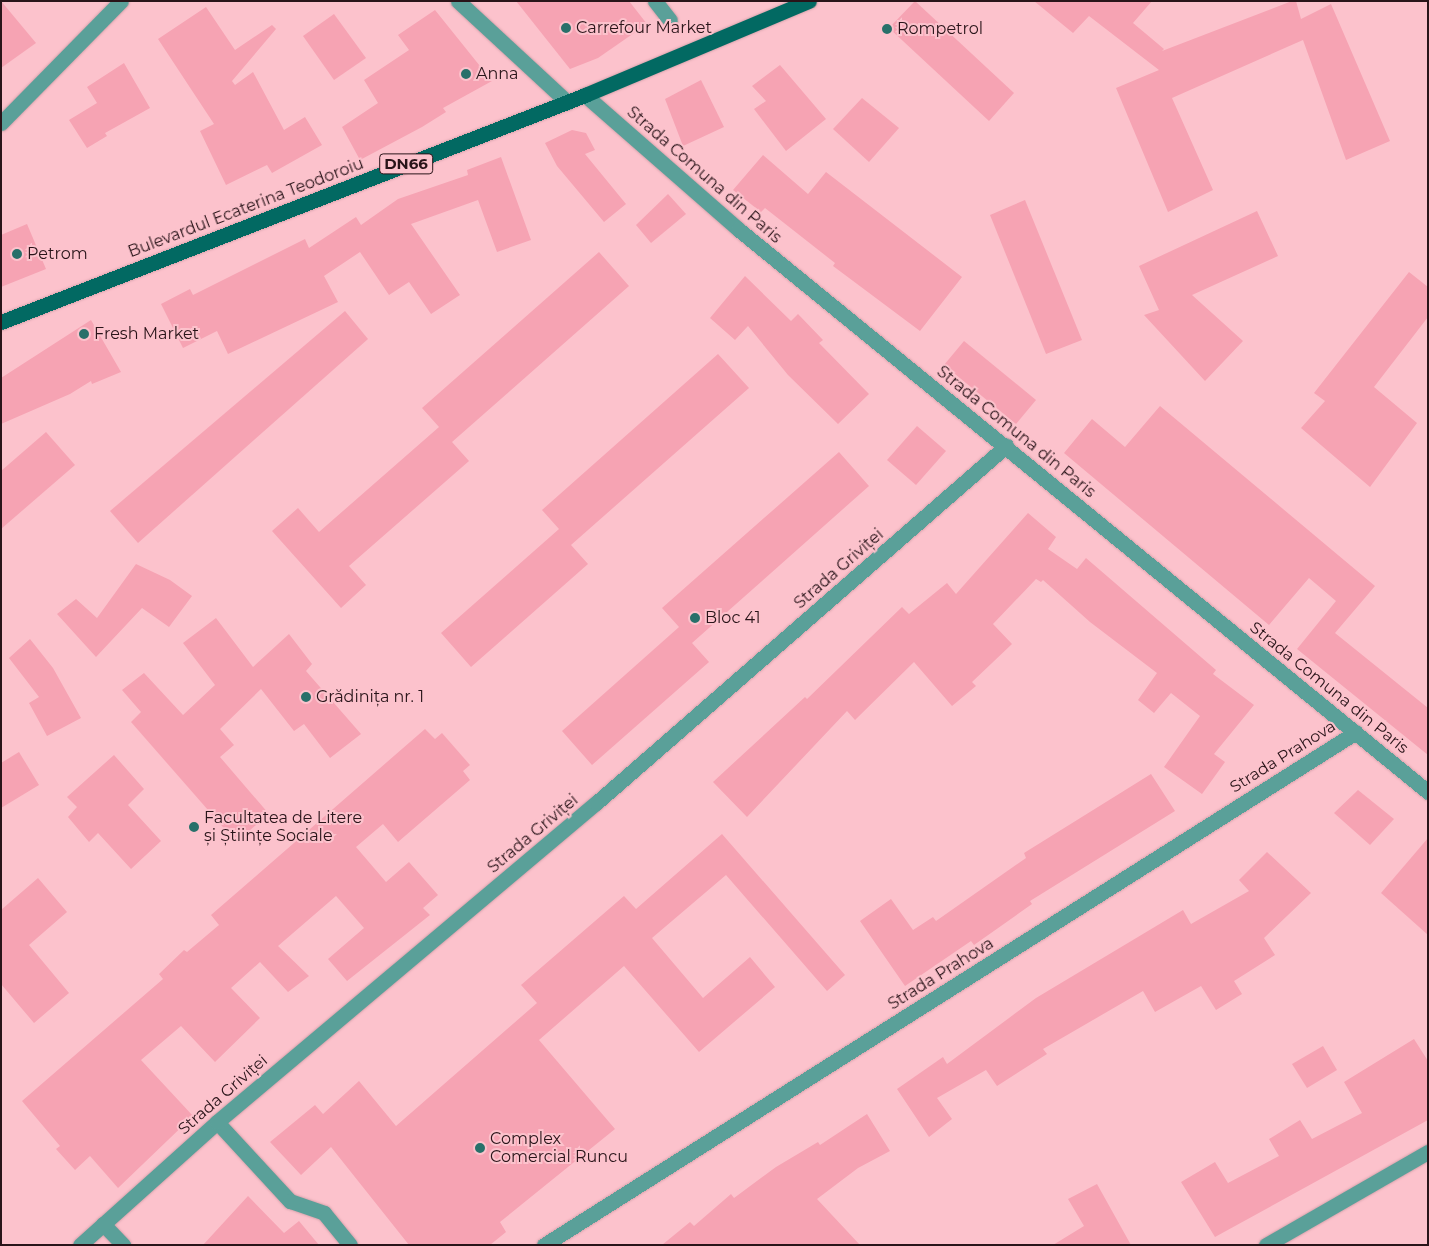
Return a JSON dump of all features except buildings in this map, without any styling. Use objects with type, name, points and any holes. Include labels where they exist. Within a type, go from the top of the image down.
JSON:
[{"type":"main road","name":"Bulevardul Ecaterina Teodoroiu","points":[[1,322],[585,95],[780,6],[809,1]]},
{"type":"street","points":[[1,123],[121,1]]},
{"type":"street","points":[[458,1],[567,102]]},
{"type":"street","points":[[655,1],[670,20]]},
{"type":"street","name":"Strada Comuna din Paris","points":[[585,95],[738,229],[1428,792]]},
{"type":"street","name":"Strada Griviței","points":[[80,1245],[218,1122],[596,804],[1006,446]]},
{"type":"street","name":"Strada Prahova","points":[[544,1245],[1356,732]]},
{"type":"street","points":[[218,1122],[290,1201],[324,1213],[350,1245]]},
{"type":"street","points":[[1266,1245],[1428,1152]]},
{"type":"street","points":[[103,1224],[123,1245]]},
{"type":"place","name":"Carrefour Market","points":[[566,28]]},
{"type":"place","name":"Rompetrol","points":[[887,29]]},
{"type":"place","name":"Anna","points":[[466,74]]},
{"type":"place","name":"Petrom","points":[[17,254]]},
{"type":"place","name":"Fresh Market","points":[[84,334]]},
{"type":"place","name":"Bloc 41","points":[[695,618]]},
{"type":"place","name":"Grădinița nr. 1","points":[[306,697]]},
{"type":"place","name":"Facultatea de Litere și Științe Sociale","points":[[194,827]]},
{"type":"place","name":"Complex Comercial Runcu","points":[[480,1148]]}]
